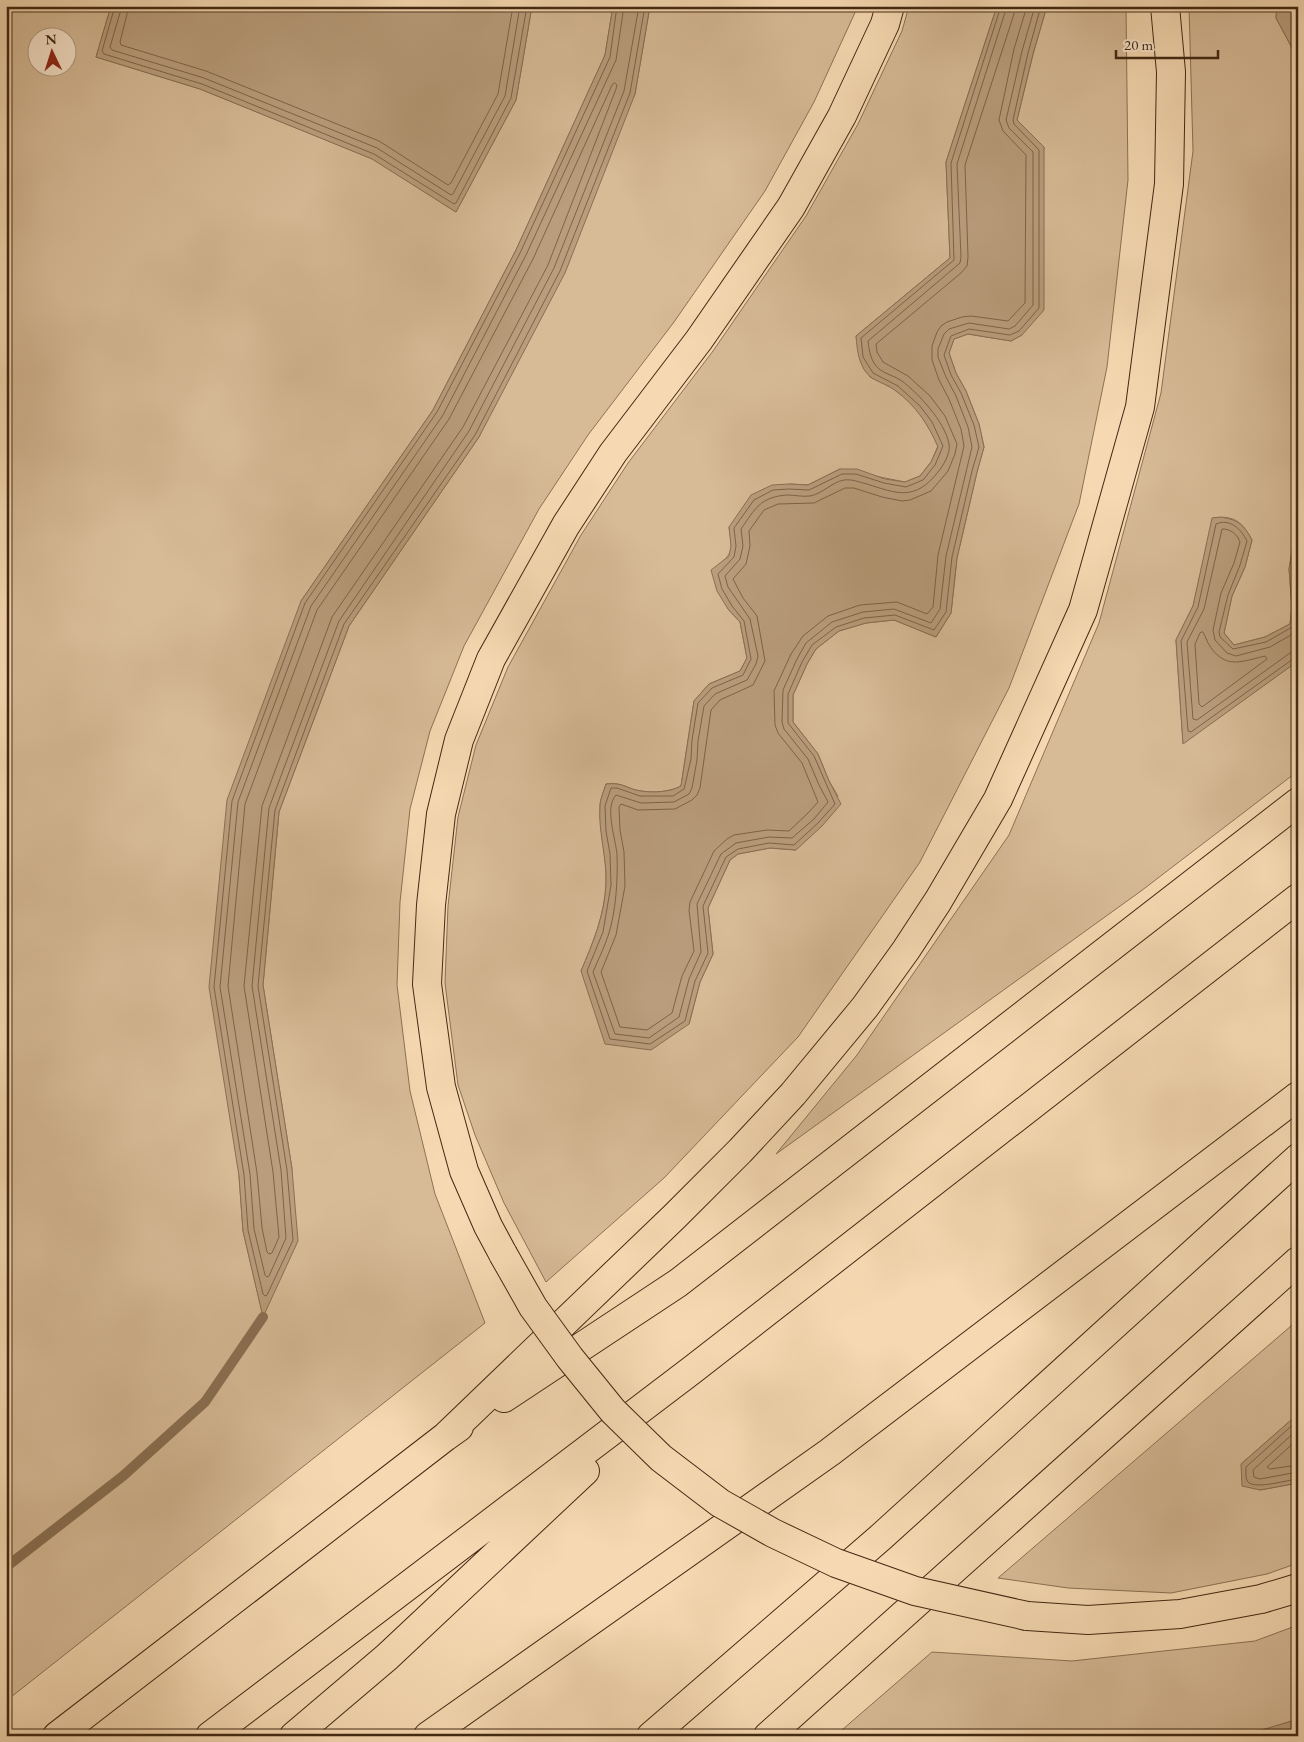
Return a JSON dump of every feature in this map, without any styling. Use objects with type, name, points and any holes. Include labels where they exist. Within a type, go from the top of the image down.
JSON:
[{"type":"highway","points":[[890,6],[885,24],[842,116],[791,207],[699,340],[614,453],[566,525],[491,659],[459,740],[441,814],[431,905],[428,984],[441,1087],[464,1171],[488,1226],[532,1307],[613,1411],[661,1458],[720,1502],[773,1533],[836,1563],[915,1591],[1027,1616],[1088,1620],[1180,1614],[1261,1599],[1298,1588]]},
{"type":"highway","points":[[444,1437],[674,1217],[740,1151],[793,1094],[865,1007],[906,950],[938,901],[998,799],[1083,610],[1140,407],[1169,184],[1171,72],[1165,6]]},
{"type":"highway","points":[[58,1736],[444,1437],[678,1283],[1298,802]]},
{"type":"highway","points":[[210,1736],[692,1370],[1298,898]]},
{"type":"highway","points":[[428,1736],[830,1452],[1298,1096]]},
{"type":"highway","points":[[651,1736],[881,1537],[1298,1158]]},
{"type":"highway","points":[[768,1736],[1298,1260]]},
{"type":"highway","points":[[294,1736],[388,1656],[692,1370]]},
{"type":"shaded area","points":[[6,6],[111,6],[96,57],[200,89],[373,159],[456,212],[516,100],[532,6],[613,6],[605,55],[516,250],[433,410],[301,601],[239,1176],[243,1231],[263,1316],[292,1169],[263,985],[279,812],[349,626],[479,437],[635,94],[650,6],[858,6],[814,102],[765,191],[674,322],[588,435],[539,509],[464,646],[430,731],[410,809],[400,902],[397,985],[410,1091],[435,1194],[485,1323],[6,1701],[6,27],[9,18],[6,24]]},
{"type":"shaded area","points":[[909,6],[997,6],[946,162],[950,258],[856,336],[870,377],[895,390],[915,408],[926,422],[938,446],[931,462],[920,476],[905,482],[840,469],[808,485],[789,484],[729,527],[730,553],[718,566],[728,609],[740,622],[747,658],[740,671],[709,684],[694,701],[681,786],[667,791],[651,792],[617,784],[606,784],[600,807],[606,873],[605,895],[598,928],[581,971],[689,1024],[700,982],[713,954],[708,908],[730,860],[738,854],[770,848],[796,850],[838,796],[829,781],[818,754],[793,722],[793,695],[816,649],[839,631],[866,623],[894,620],[936,637],[951,613],[957,558],[984,447],[979,424],[949,353],[954,339],[968,334],[1011,341],[1022,335],[1044,147],[1017,120],[1033,54],[1047,6],[1126,6],[1128,180],[1107,367],[1079,504],[1009,688],[920,862],[798,1037],[664,1178],[546,1282],[504,1203],[475,1135],[458,1085],[445,983],[448,906],[458,817],[476,745],[508,667],[581,535],[628,463],[713,351],[806,216],[858,124],[902,31]]},
{"type":"shaded area","points":[[1189,6],[1277,6],[1276,18],[1298,59],[1298,546],[1292,549],[1289,569],[1292,608],[1290,624],[1265,637],[1234,645],[1224,633],[1232,596],[1245,567],[1252,540],[1237,521],[1221,517],[1213,518],[1193,606],[1176,640],[1183,743],[1298,661],[1298,771],[1141,891],[776,1154],[857,1055],[1009,835],[1099,623],[1161,393],[1193,151]]},
{"type":"shaded area","points":[[1298,1320],[1298,1414],[1241,1464],[1260,1490],[1298,1483],[1298,1563],[1267,1574],[1171,1593],[1068,1588],[998,1578]]},
{"type":"shaded area","points":[[1298,1625],[1298,1719],[1247,1736],[835,1736],[932,1652],[1072,1661],[1255,1641]]},
{"type":"water","points":[[111,6],[532,6],[516,100],[456,212],[372,159],[200,89],[96,57]]},
{"type":"water","points":[[613,6],[650,6],[635,94],[565,273],[479,437],[349,626],[279,812],[263,985],[292,1169],[298,1241],[263,1317],[243,1231],[239,1176],[209,987],[227,800],[301,601],[433,410],[516,250],[605,55]]},
{"type":"water","points":[[997,6],[1047,6],[1017,120],[1044,147],[1044,310],[1022,335],[1011,341],[968,334],[954,339],[949,353],[979,424],[984,447],[957,558],[951,613],[936,637],[894,620],[866,623],[839,631],[816,649],[793,695],[793,722],[818,754],[841,804],[822,826],[796,850],[770,848],[738,854],[730,860],[708,908],[713,954],[700,982],[689,1024],[651,1050],[605,1044],[581,971],[598,928],[605,895],[606,873],[600,825],[601,801],[606,784],[617,784],[651,792],[667,791],[681,786],[694,701],[709,684],[740,671],[747,658],[740,622],[728,609],[717,591],[711,570],[729,556],[731,546],[729,527],[751,495],[772,485],[808,485],[840,469],[857,469],[885,479],[905,482],[920,476],[931,462],[938,447],[926,423],[910,403],[893,389],[872,378],[864,370],[858,353],[856,336],[950,258],[946,162]]},
{"type":"water","points":[[1277,6],[1298,6],[1298,59],[1276,18]]},
{"type":"water","points":[[1221,517],[1240,524],[1252,540],[1245,567],[1232,596],[1224,633],[1234,645],[1265,637],[1290,624],[1292,608],[1289,569],[1293,549],[1298,546],[1298,661],[1183,744],[1176,640],[1193,606],[1212,518]]},
{"type":"water","points":[[1298,1414],[1298,1483],[1260,1490],[1242,1486],[1241,1464]]},
{"type":"water","points":[[1298,1719],[1298,1736],[1247,1736],[1252,1733]]},
{"type":"waterway","points":[[6,1567],[123,1476],[205,1402],[263,1317]]}]
